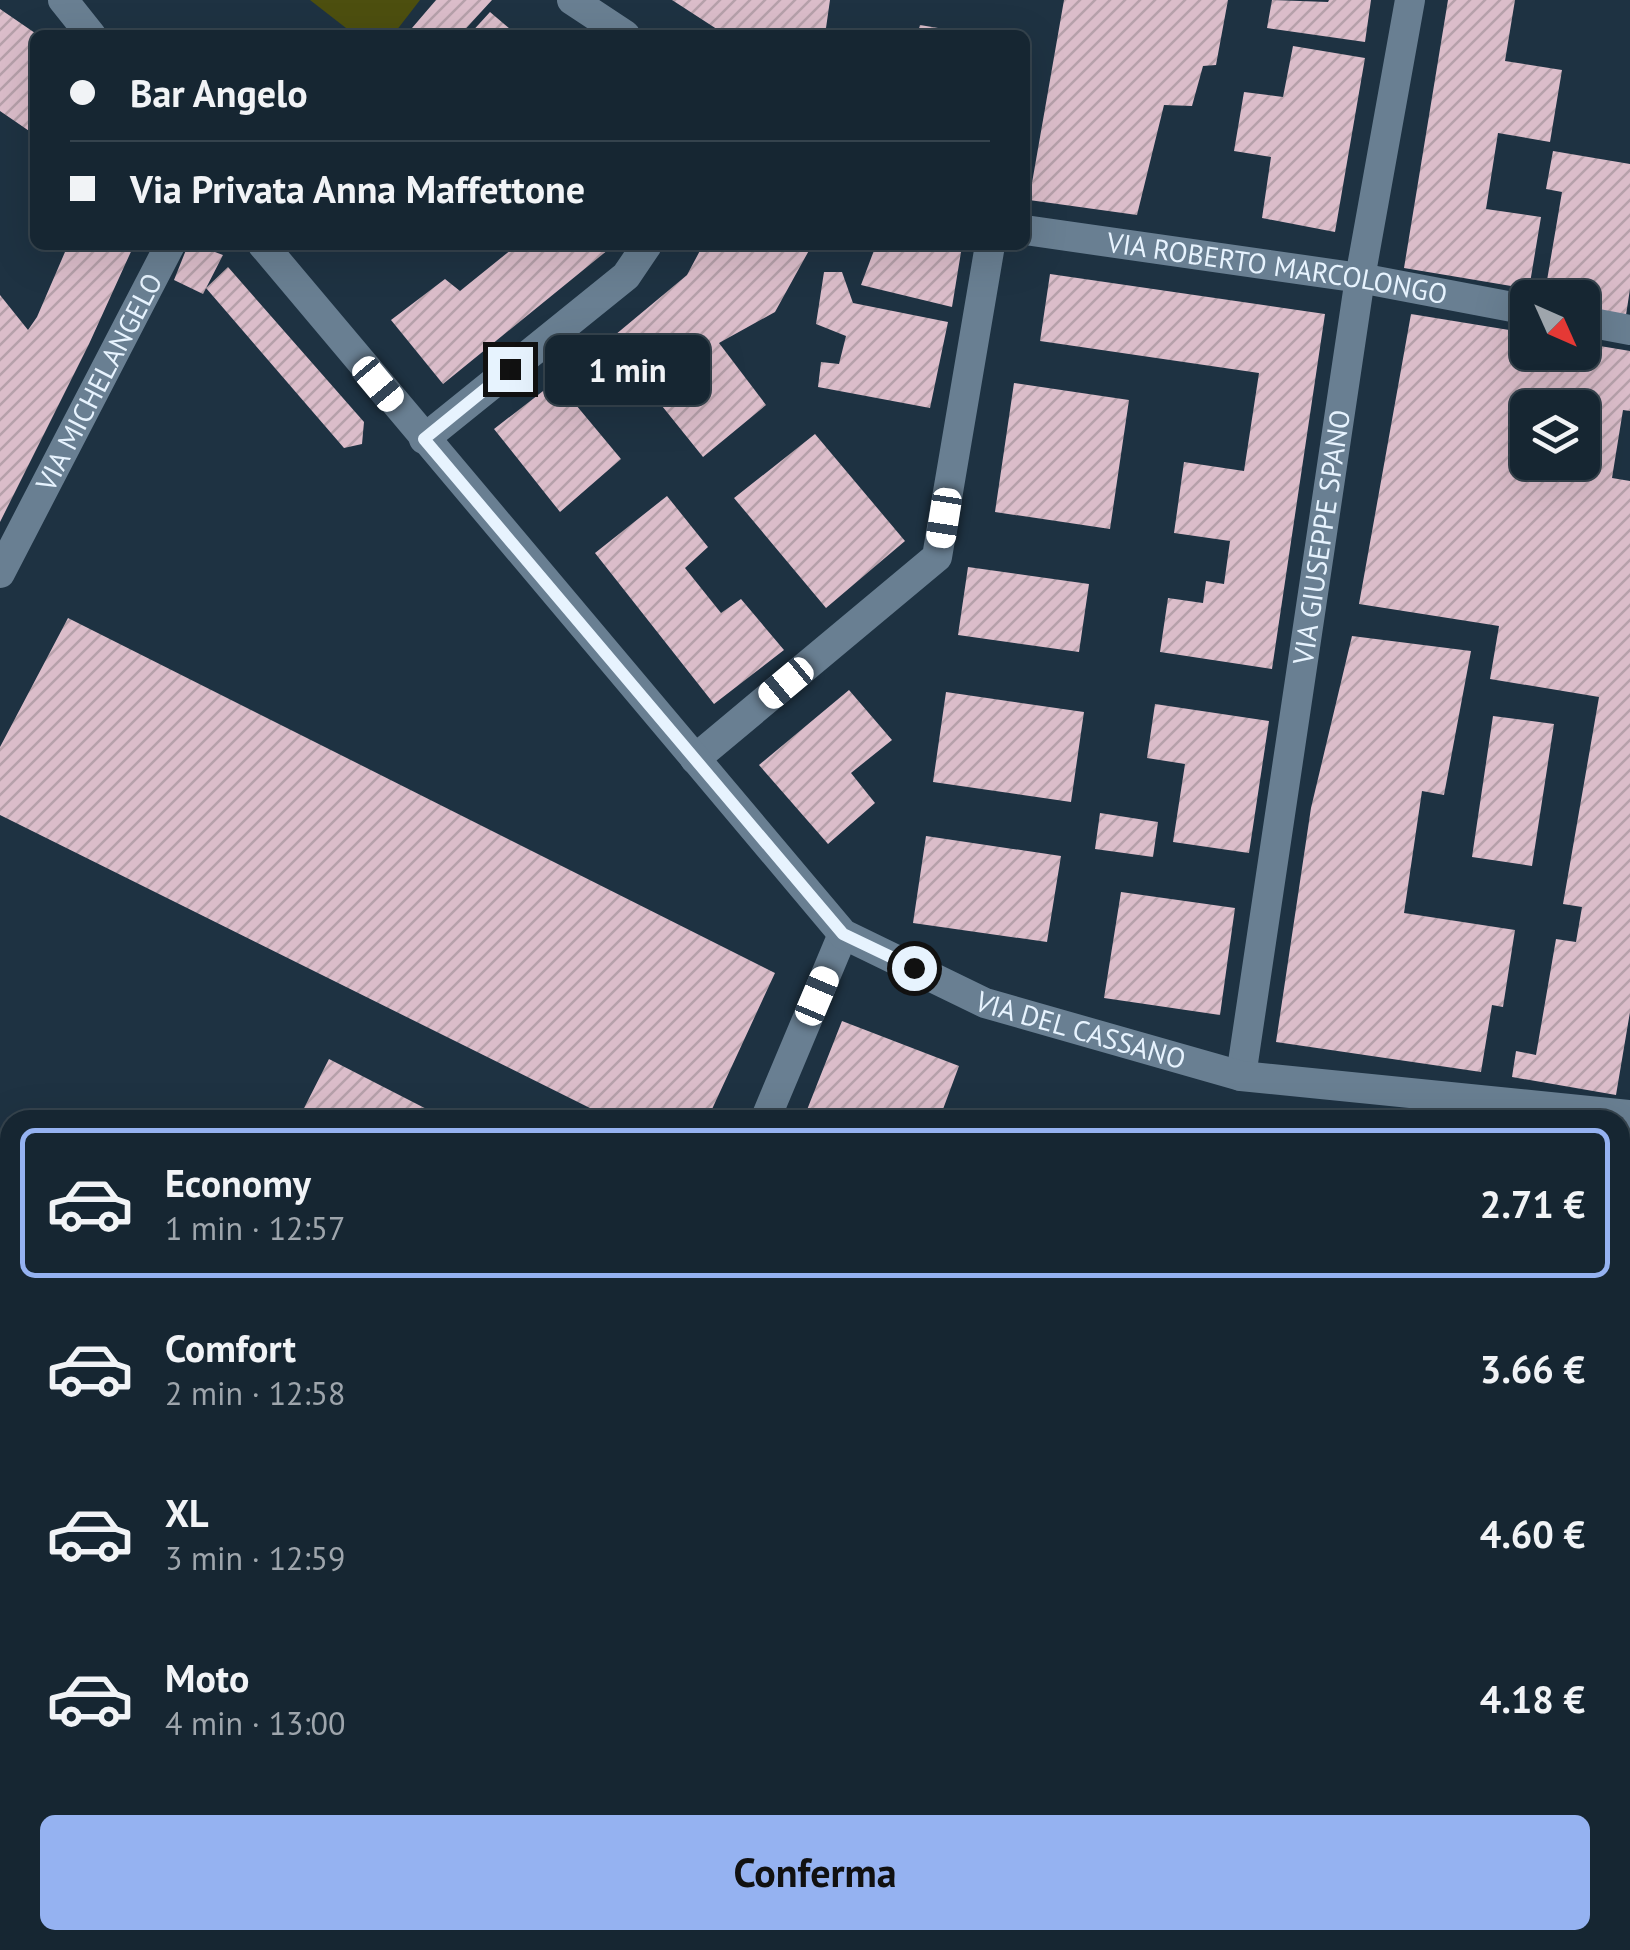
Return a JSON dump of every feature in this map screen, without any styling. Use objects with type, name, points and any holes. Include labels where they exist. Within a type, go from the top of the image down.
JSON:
[{"type":"street","points":[[44,0],[78,19]]},
{"type":"street","name":"VIA GIUSEPPE SPANO","points":[[1242,1076],[1360,278],[1410,0]]},
{"type":"street","points":[[580,2],[618,30]]},
{"type":"street","name":"VIA ROBERTO MARCOLONGO","points":[[1030,231],[1360,278],[1510,307]]},
{"type":"street","name":"VIA MICHELANGELO","points":[[0,572],[167,250]]},
{"type":"street","name":"VIA DEL CASSANO","points":[[266,250],[843,934],[985,1003],[1242,1076],[1580,1110]]},
{"type":"street","points":[[424,439],[626,276],[643,250]]},
{"type":"street","points":[[695,759],[937,557],[989,250]]},
{"type":"street","points":[[1600,324],[1630,330]]},
{"type":"street","points":[[769,1110],[843,934]]},
{"type":"shaded area","points":[[310,0],[420,0],[397,30],[349,30]]},
{"type":"building","points":[[436,0],[492,0],[465,30],[410,30]]},
{"type":"building","points":[[672,0],[830,0],[826,30],[718,30]]},
{"type":"building","points":[[1064,0],[1228,0],[1216,65],[1203,66],[1192,106],[1164,105],[1137,215],[1030,200]]},
{"type":"building","points":[[1272,0],[1371,0],[1365,42],[1267,28]]},
{"type":"building","points":[[1448,0],[1515,0],[1505,61],[1562,70],[1550,142],[1498,133],[1486,209],[1541,217],[1530,280],[1510,280],[1510,286],[1404,268]]},
{"type":"building","points":[[0,9],[31,30],[30,132],[0,111]]},
{"type":"building","points":[[490,12],[511,30],[474,30]]},
{"type":"building","points":[[920,25],[950,30],[918,30]]},
{"type":"building","points":[[1293,46],[1365,58],[1335,232],[1262,218],[1271,157],[1234,151],[1244,92],[1283,97]]},
{"type":"building","points":[[1553,151],[1630,164],[1630,289],[1626,315],[1600,310],[1600,280],[1547,280],[1562,192],[1546,189]]},
{"type":"building","points":[[66,250],[132,250],[0,522],[0,295],[28,330]]},
{"type":"building","points":[[186,250],[210,250],[223,255],[203,294],[174,280]]},
{"type":"building","points":[[511,250],[608,250],[443,384],[391,320],[445,279],[460,291]]},
{"type":"building","points":[[700,250],[809,250],[775,312],[719,343],[766,405],[703,457],[609,340],[687,275]]},
{"type":"building","points":[[874,250],[961,250],[952,307],[861,285]]},
{"type":"building","points":[[228,267],[364,422],[362,444],[344,448],[206,288]]},
{"type":"building","points":[[824,272],[842,272],[853,303],[948,322],[930,408],[818,387],[821,362],[839,364],[846,336],[816,324]]},
{"type":"building","points":[[1050,274],[1325,314],[1272,669],[1160,652],[1168,598],[1203,603],[1206,581],[1224,584],[1230,541],[1174,533],[1184,462],[1244,471],[1259,373],[1040,341]]},
{"type":"building","points":[[1411,314],[1510,330],[1510,370],[1600,370],[1600,346],[1630,351],[1630,411],[1623,410],[1612,478],[1630,481],[1630,1012],[1616,1095],[1512,1077],[1516,1051],[1536,1055],[1556,939],[1576,942],[1582,907],[1563,904],[1599,697],[1490,679],[1499,626],[1359,604]]},
{"type":"building","points":[[556,381],[621,459],[560,512],[494,429]]},
{"type":"building","points":[[1014,383],[1129,400],[1110,529],[995,512]]},
{"type":"building","points":[[815,434],[905,541],[826,608],[734,498]]},
{"type":"building","points":[[667,496],[708,547],[685,568],[721,613],[741,599],[784,650],[714,704],[595,553]]},
{"type":"building","points":[[968,567],[1089,584],[1079,652],[958,635]]},
{"type":"building","points":[[68,618],[775,973],[712,1110],[594,1110],[0,815],[0,747]]},
{"type":"building","points":[[1352,636],[1471,651],[1444,795],[1422,791],[1404,913],[1515,930],[1503,1007],[1492,1005],[1481,1072],[1276,1042],[1311,808]]},
{"type":"building","points":[[849,690],[892,740],[851,773],[875,803],[828,844],[759,765]]},
{"type":"building","points":[[946,692],[1084,712],[1071,802],[933,782]]},
{"type":"building","points":[[1155,704],[1269,721],[1249,853],[1173,842],[1185,764],[1147,758]]},
{"type":"building","points":[[1493,716],[1554,724],[1532,866],[1472,857]]},
{"type":"building","points":[[1100,813],[1158,822],[1153,857],[1095,849]]},
{"type":"building","points":[[926,836],[1061,856],[1047,942],[913,923]]},
{"type":"building","points":[[1121,892],[1235,908],[1220,1015],[1104,998]]},
{"type":"building","points":[[842,1021],[959,1066],[943,1110],[807,1110]]},
{"type":"building","points":[[329,1059],[428,1110],[303,1110]]},
{"type":"route","points":[[510,369],[424,439],[843,934],[914,968]]}]
